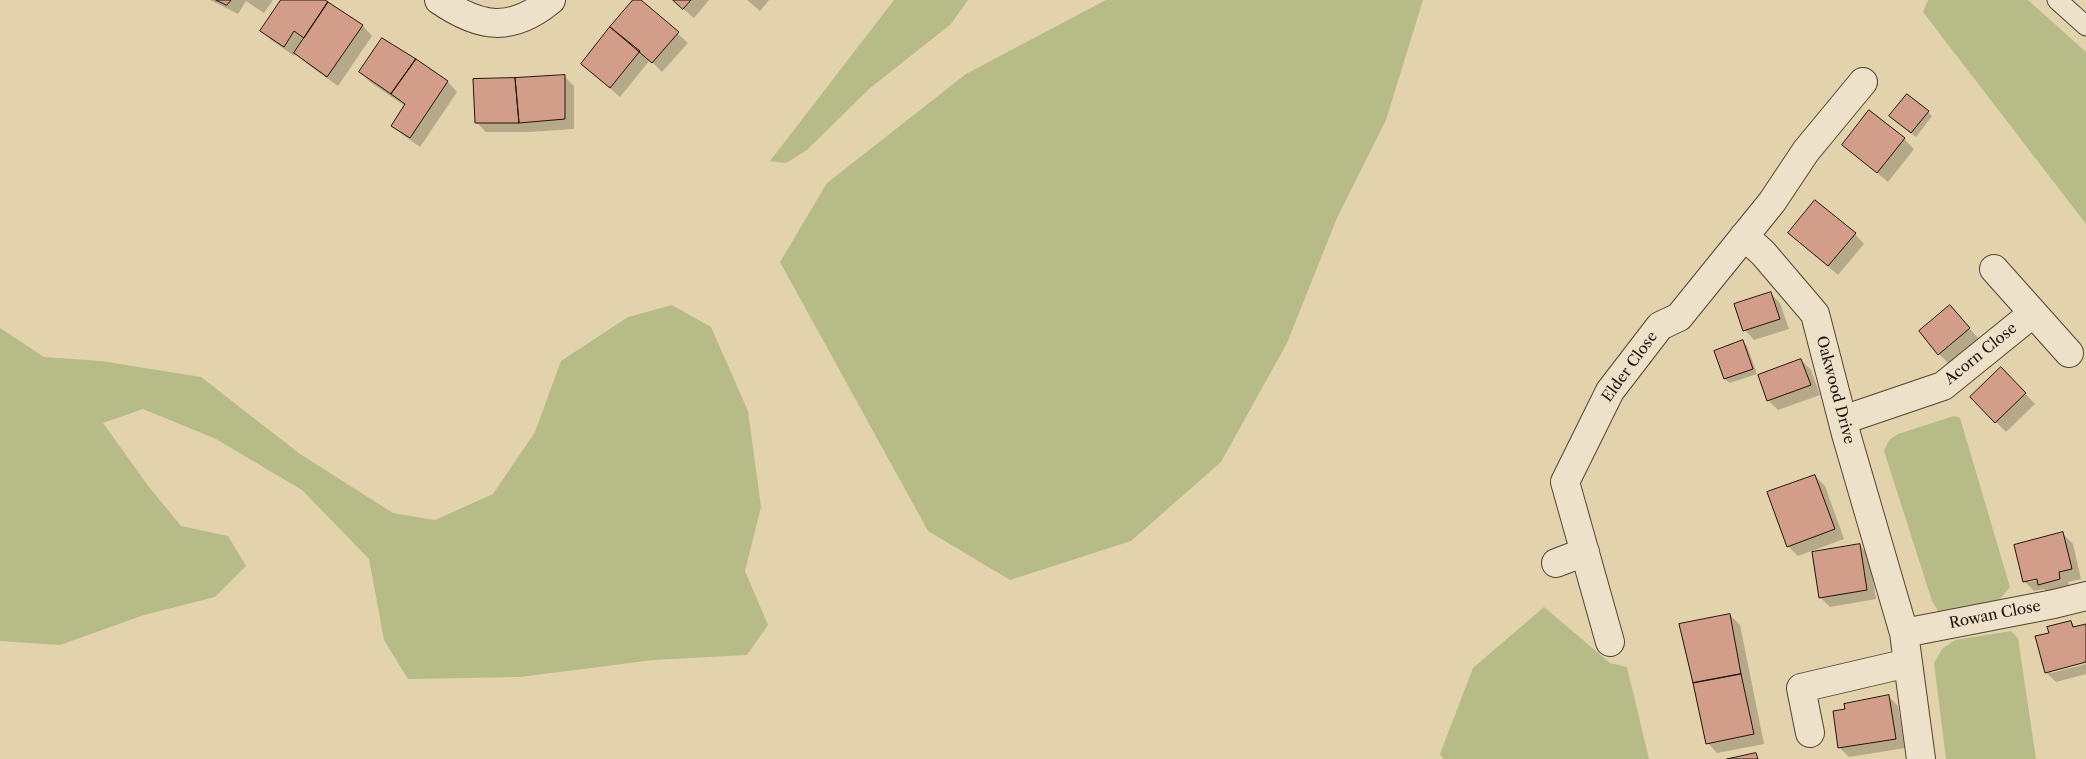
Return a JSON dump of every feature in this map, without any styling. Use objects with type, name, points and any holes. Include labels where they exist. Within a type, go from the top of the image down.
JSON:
[{"type":"street","points":[[439,0],[480,22],[506,23],[534,14],[551,0]]},
{"type":"street","points":[[1744,236],[1772,202],[1806,151],[1862,82]]},
{"type":"street","name":"Oakwood Drive","points":[[1744,236],[1763,252],[1815,314],[1843,420],[1904,632],[1921,759]]},
{"type":"street","name":"Elder Close","points":[[1610,642],[1565,482],[1610,391],[1660,326],[1679,317],[1744,236]]},
{"type":"street","name":"Acorn Close","points":[[1994,269],[2032,314],[2069,353]]},
{"type":"street","name":"Acorn Close","points":[[1843,420],[1943,386],[2032,314]]},
{"type":"street","points":[[1556,563],[1585,552]]},
{"type":"street","name":"Rowan Close","points":[[1904,632],[2054,604],[2086,596]]},
{"type":"street","points":[[1810,733],[1801,688],[1908,663]]},
{"type":"lane","points":[[2057,0],[2086,26]]},
{"type":"green space","points":[[894,0],[968,0],[951,24],[869,89],[807,150],[786,163],[770,161]]},
{"type":"green space","points":[[1106,0],[1423,0],[1386,120],[1337,218],[1287,343],[1221,462],[1131,541],[1010,580],[928,531],[780,262],[827,183],[966,74]]},
{"type":"green space","points":[[1928,0],[2028,0],[2086,52],[2086,224],[1923,12]]},
{"type":"green space","points":[[672,305],[711,327],[748,411],[761,507],[745,571],[768,625],[747,655],[653,660],[520,677],[408,679],[384,640],[369,559],[302,490],[216,439],[143,409],[103,423],[149,487],[181,526],[228,536],[246,566],[215,597],[144,615],[60,645],[0,641],[0,328],[44,357],[101,361],[201,377],[300,454],[393,513],[435,520],[493,494],[535,432],[561,361],[628,317]]},
{"type":"green space","points":[[1954,416],[1960,418],[2010,587],[1993,605],[1971,611],[1951,612],[1938,611],[1932,601],[1884,451],[1889,440],[1898,434]]},
{"type":"green space","points":[[1544,607],[1610,663],[1627,667],[1649,759],[1443,759],[1440,754],[1473,668]]},
{"type":"green space","points":[[2011,631],[2018,638],[2036,759],[1946,759],[1934,663],[1942,649],[1955,640]]},
{"type":"building","points":[[216,0],[231,0],[227,5]]},
{"type":"building","points":[[281,0],[325,0],[328,2],[304,38],[294,31],[284,47],[260,31]]},
{"type":"building","points":[[633,0],[641,0],[679,32],[652,63],[610,27]]},
{"type":"building","points":[[673,0],[691,0],[683,9]]},
{"type":"building","points":[[328,2],[363,25],[327,77],[294,53]]},
{"type":"building","points":[[610,27],[640,51],[610,88],[581,64]]},
{"type":"building","points":[[382,38],[416,59],[391,94],[359,72]]},
{"type":"building","points":[[416,59],[448,81],[410,138],[391,126],[405,104],[391,94]]},
{"type":"building","points":[[565,75],[565,119],[519,123],[515,78]]},
{"type":"building","points":[[515,78],[519,123],[475,123],[473,79]]},
{"type":"building","points":[[1907,94],[1929,111],[1911,133],[1889,116]]},
{"type":"building","points":[[1869,110],[1905,138],[1877,173],[1842,145]]},
{"type":"building","points":[[1815,200],[1856,233],[1828,266],[1788,233]]},
{"type":"building","points":[[1771,292],[1780,319],[1743,331],[1734,304]]},
{"type":"building","points":[[1950,305],[1970,328],[1938,355],[1919,331]]},
{"type":"building","points":[[1743,340],[1753,369],[1724,379],[1714,351]]},
{"type":"building","points":[[1801,359],[1811,385],[1767,401],[1758,375]]},
{"type":"building","points":[[2001,367],[2026,393],[1995,423],[1970,397]]},
{"type":"building","points":[[1815,475],[1835,529],[1787,547],[1767,492]]},
{"type":"building","points":[[2063,532],[2072,569],[2059,572],[2060,579],[2038,585],[2037,579],[2023,582],[2014,545]]},
{"type":"building","points":[[1860,544],[1867,590],[1819,598],[1812,552]]},
{"type":"building","points":[[1730,614],[1741,674],[1693,683],[1679,624]]},
{"type":"building","points":[[2071,621],[2073,627],[2086,624],[2086,662],[2045,673],[2035,636],[2049,633],[2047,627]]},
{"type":"building","points":[[1741,674],[1754,734],[1706,744],[1693,683]]},
{"type":"building","points":[[1889,695],[1896,739],[1838,748],[1833,711],[1845,709],[1844,704]]},
{"type":"building","points":[[1756,753],[1758,759],[1727,759]]}]
